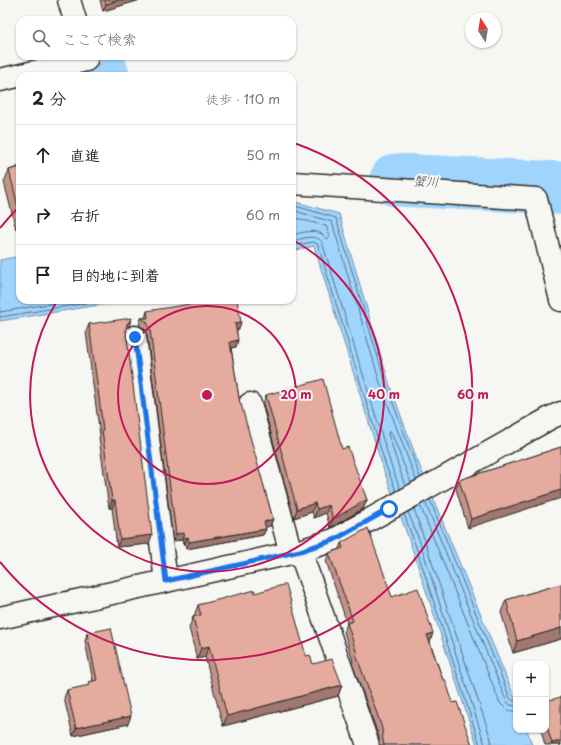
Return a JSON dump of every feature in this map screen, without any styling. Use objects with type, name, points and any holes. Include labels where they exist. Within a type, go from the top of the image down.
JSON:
[{"type":"street","points":[[69,0],[74,16]]},
{"type":"street","points":[[44,72],[88,64]]},
{"type":"street","points":[[0,80],[16,77]]},
{"type":"street","points":[[296,183],[536,199],[561,300]]},
{"type":"street","points":[[135,337],[166,581]]},
{"type":"street","points":[[250,404],[296,552],[368,745]]},
{"type":"street","points":[[0,618],[296,552],[334,540],[561,413]]},
{"type":"water","points":[[296,202],[339,214],[389,383],[416,457],[513,694],[513,733],[528,733],[532,745],[477,745],[411,545],[383,468],[314,246],[296,250]]},
{"type":"water","points":[[16,257],[16,304],[105,304],[0,321],[0,260]]},
{"type":"building","points":[[105,0],[118,0],[106,4]]},
{"type":"building","points":[[16,168],[16,199],[9,170]]},
{"type":"building","points":[[190,304],[238,304],[241,322],[235,323],[238,340],[230,342],[240,404],[273,519],[264,522],[266,529],[189,542],[188,537],[185,538],[184,533],[176,534],[150,329],[147,322],[141,318],[148,318],[147,311]]},
{"type":"building","points":[[132,318],[127,324],[126,330],[152,535],[120,539],[115,500],[112,500],[89,324]]},
{"type":"building","points":[[323,379],[342,449],[348,447],[367,500],[359,503],[333,519],[329,505],[317,509],[315,503],[297,509],[266,395]]},
{"type":"building","points":[[561,447],[561,490],[471,519],[459,480]]},
{"type":"building","points":[[368,528],[392,597],[418,588],[433,633],[427,635],[453,703],[457,702],[472,745],[384,745],[382,728],[356,654],[347,623],[353,621],[329,553],[343,548],[341,543]]},
{"type":"building","points":[[286,584],[306,656],[310,655],[313,664],[332,659],[342,685],[227,716],[209,646],[201,648],[193,617],[201,615],[198,605],[255,590],[255,593]]},
{"type":"building","points":[[561,584],[561,628],[517,641],[506,600]]},
{"type":"building","points":[[111,628],[131,716],[76,728],[67,690],[90,685],[89,682],[97,680],[87,633]]},
{"type":"building","points":[[561,697],[561,741],[552,743],[549,733],[549,700]]},
{"type":"waterway","name":"蟹川","points":[[98,60],[102,72]]},
{"type":"waterway","name":"蟹川","points":[[396,180],[561,188]]},
{"type":"route","points":[[135,337],[166,581],[300,551],[334,540],[389,509]]}]
